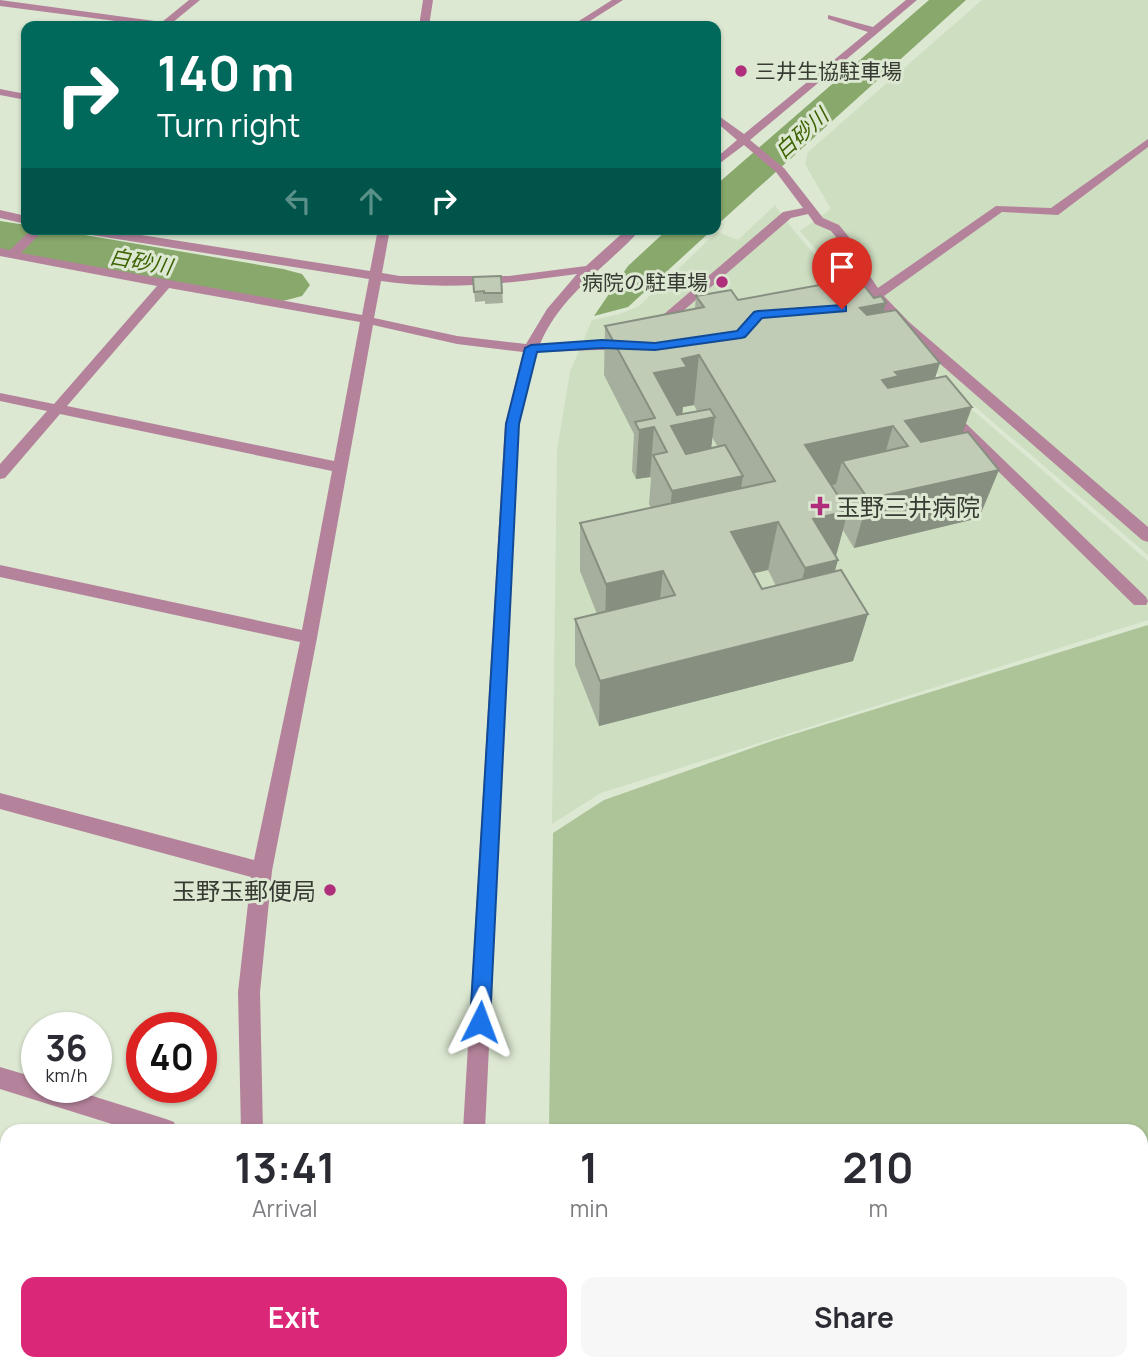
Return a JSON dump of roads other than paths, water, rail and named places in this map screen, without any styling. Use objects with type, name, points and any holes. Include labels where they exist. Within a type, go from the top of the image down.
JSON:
[{"type":"street","points":[[174,21],[195,0]]},
{"type":"street","points":[[425,21],[428,0]]},
{"type":"street","points":[[584,21],[618,0]]},
{"type":"street","points":[[721,159],[912,0]]},
{"type":"street","points":[[0,3],[132,21]]},
{"type":"street","points":[[831,17],[875,31]]},
{"type":"street","points":[[0,93],[21,96]]},
{"type":"street","points":[[721,121],[780,170],[819,221],[835,228],[857,254],[852,259],[876,295],[934,353],[1148,536]]},
{"type":"street","points":[[876,295],[1000,208],[1055,212],[1148,142]]},
{"type":"street","points":[[623,345],[649,333],[682,307],[787,215],[811,210]]},
{"type":"street","points":[[0,214],[21,219]]},
{"type":"street","points":[[6,253],[33,235]]},
{"type":"street","points":[[115,235],[376,278],[509,280],[588,269]]},
{"type":"street","points":[[252,1124],[249,992],[262,871],[309,638],[383,235]]},
{"type":"street","points":[[474,1124],[512,424],[531,348],[541,326],[588,269],[628,235]]},
{"type":"street","points":[[6,253],[463,340],[531,348],[644,346]]},
{"type":"street","points":[[0,474],[165,285]]},
{"type":"street","points":[[0,397],[341,468]]},
{"type":"street","points":[[937,403],[1140,601]]},
{"type":"street","points":[[0,571],[309,638]]},
{"type":"street","points":[[0,801],[262,871]]},
{"type":"street","points":[[0,1078],[147,1124]]},
{"type":"water","points":[[929,0],[966,0],[721,221],[721,181]]},
{"type":"water","points":[[662,235],[706,235],[628,307],[594,316],[628,266]]},
{"type":"waterway","name":"白砂川","points":[[0,236],[283,285]]},
{"type":"place","name":"三井生協駐車場","points":[[741,71]]},
{"type":"place","name":"病院の駐車場","points":[[722,282]]},
{"type":"place","name":"玉野三井病院","points":[[820,506]]},
{"type":"place","name":"玉野玉郵便局","points":[[330,890]]}]
